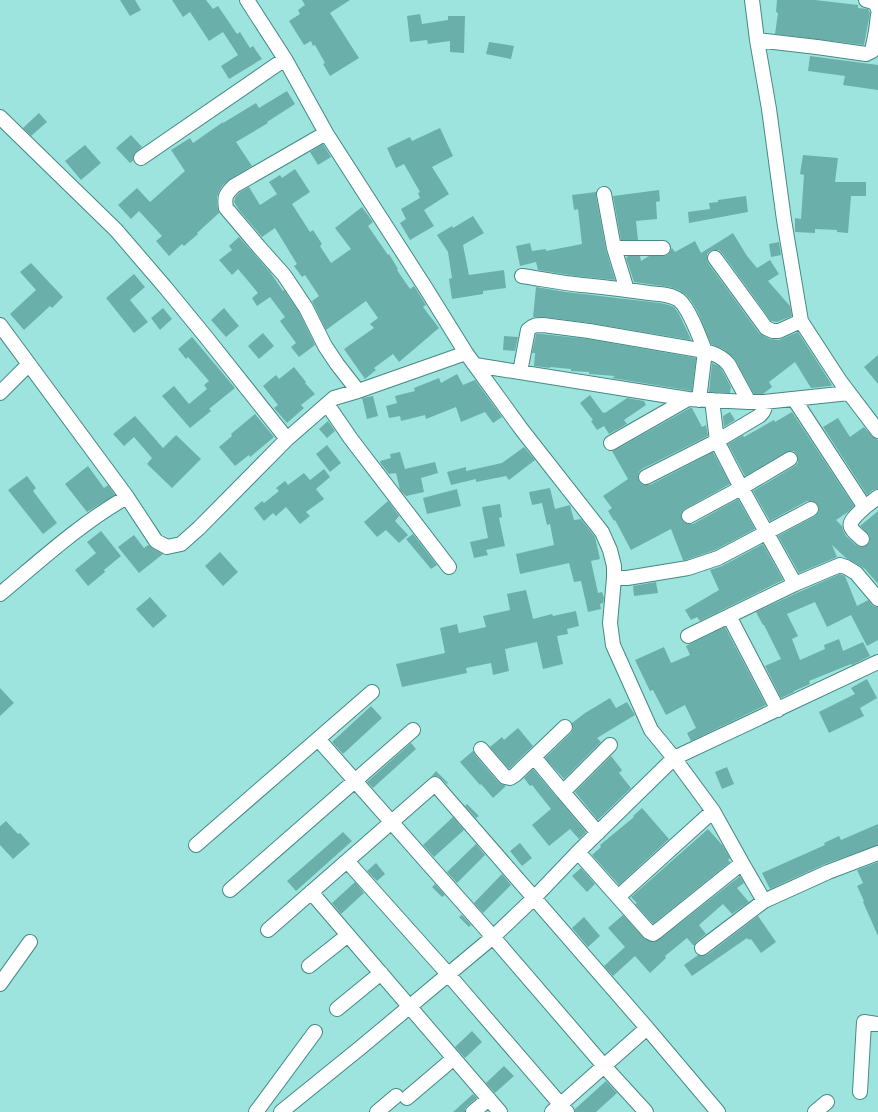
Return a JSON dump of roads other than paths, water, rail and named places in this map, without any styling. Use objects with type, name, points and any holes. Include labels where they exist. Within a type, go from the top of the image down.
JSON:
[{"type":"street","points":[[247,0],[285,60],[326,133],[466,353],[522,430],[602,532],[610,550],[614,566],[610,623],[613,645],[651,730],[674,758],[713,811],[764,901]]},
{"type":"street","points":[[752,0],[784,220],[801,321],[840,381],[878,431]]},
{"type":"street","points":[[866,0],[873,2],[877,6],[878,10]]},
{"type":"street","points":[[757,40],[866,54],[872,51],[877,31],[878,15]]},
{"type":"street","points":[[141,158],[285,60]]},
{"type":"street","points":[[0,118],[116,230],[188,315],[287,440]]},
{"type":"street","points":[[326,133],[234,186],[226,194],[225,201],[226,208],[284,275],[306,308],[329,352],[358,390]]},
{"type":"street","points":[[604,194],[614,248],[627,290]]},
{"type":"street","points":[[614,248],[662,248]]},
{"type":"street","points":[[715,258],[766,328],[773,331],[779,331],[801,321]]},
{"type":"street","points":[[522,276],[580,285],[666,295],[678,299],[682,303],[692,321],[705,351],[700,400],[717,441],[741,488],[795,584]]},
{"type":"street","points":[[520,372],[528,330],[536,324],[589,331],[705,351],[717,355],[730,365],[749,402]]},
{"type":"street","points":[[0,325],[127,497],[156,541],[167,547],[181,544],[199,528],[287,440],[334,398],[466,353]]},
{"type":"street","points":[[0,393],[29,364]]},
{"type":"street","points":[[475,365],[700,400],[764,402],[849,392]]},
{"type":"street","points":[[794,399],[865,506]]},
{"type":"street","points":[[611,443],[700,400]]},
{"type":"street","points":[[646,477],[717,441],[759,416],[765,408],[764,402]]},
{"type":"street","points":[[327,404],[351,439],[449,567]]},
{"type":"street","points":[[689,516],[790,459]]},
{"type":"street","points":[[0,594],[82,526],[115,503],[127,497]]},
{"type":"street","points":[[862,539],[851,528],[851,521],[865,506],[878,497]]},
{"type":"street","points":[[614,578],[627,578],[688,568],[718,558],[811,509]]},
{"type":"street","points":[[688,636],[795,584],[840,565],[856,573],[878,599]]},
{"type":"street","points":[[729,616],[778,710]]},
{"type":"street","points":[[281,1112],[493,937],[674,758],[878,662]]},
{"type":"street","points":[[196,844],[372,692]]},
{"type":"street","points":[[481,749],[506,777],[510,778],[565,727]]},
{"type":"street","points":[[230,890],[413,730]]},
{"type":"street","points":[[318,739],[646,1112]]},
{"type":"street","points":[[563,792],[610,745]]},
{"type":"street","points":[[534,757],[598,833]]},
{"type":"street","points":[[268,930],[435,784],[718,1112]]},
{"type":"street","points":[[618,897],[713,811]]},
{"type":"street","points":[[578,852],[649,932],[653,934],[742,864]]},
{"type":"street","points":[[702,948],[764,901],[828,872],[877,857]]},
{"type":"street","points":[[346,861],[448,974],[560,1110],[604,1066],[647,1028]]},
{"type":"street","points":[[311,892],[500,1112]]},
{"type":"street","points":[[309,966],[348,935]]},
{"type":"street","points":[[1,978],[30,942]]},
{"type":"street","points":[[337,1009],[381,973]]},
{"type":"street","points":[[860,1092],[864,1022],[878,1024]]},
{"type":"street","points":[[256,1112],[315,1032]]},
{"type":"street","points":[[377,1112],[402,1097],[454,1058]]},
{"type":"street","points":[[473,1112],[489,1099]]},
{"type":"street","points":[[815,1112],[826,1102]]}]
